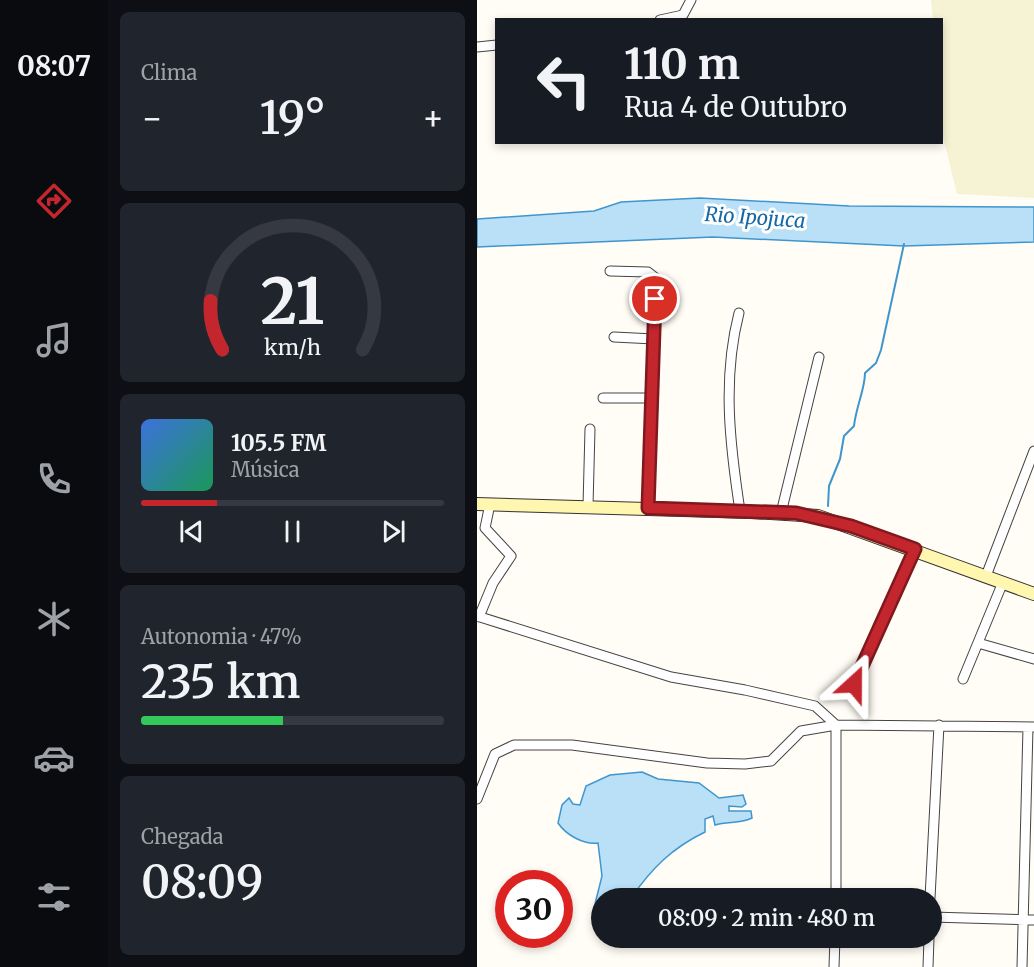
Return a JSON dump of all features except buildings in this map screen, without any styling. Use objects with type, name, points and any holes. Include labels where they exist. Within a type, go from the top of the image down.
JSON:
[{"type":"main road","points":[[477,504],[740,511],[818,516],[915,549],[1034,594]]},
{"type":"street","points":[[669,18],[683,15],[691,0]]},
{"type":"street","points":[[477,47],[495,45]]},
{"type":"street","points":[[611,271],[648,272],[657,279],[648,508]]},
{"type":"street","points":[[739,313],[731,343],[728,426],[740,511]]},
{"type":"street","points":[[614,337],[654,339]]},
{"type":"street","points":[[781,513],[819,357]]},
{"type":"street","points":[[603,398],[653,398]]},
{"type":"street","points":[[588,506],[590,429]]},
{"type":"street","points":[[986,576],[1034,451]]},
{"type":"street","points":[[490,504],[485,528],[511,556],[493,583],[478,616],[671,677],[745,690],[815,706],[836,725],[836,888]]},
{"type":"street","points":[[854,684],[915,549]]},
{"type":"street","points":[[963,679],[1003,582]]},
{"type":"street","points":[[978,643],[1034,659]]},
{"type":"street","points":[[477,799],[495,754],[514,745],[571,745],[707,763],[754,764],[771,761],[779,756],[801,731],[836,725],[1031,727],[1029,920],[1022,967]]},
{"type":"street","points":[[931,888],[939,725]]},
{"type":"street","points":[[942,917],[1029,920]]},
{"type":"street","points":[[834,967],[835,948]]},
{"type":"street","points":[[928,967],[929,948]]},
{"type":"shaded area","points":[[931,0],[1034,0],[1034,198],[957,194],[943,137],[943,18],[933,18]]},
{"type":"water","name":"Rio Ipojuca","points":[[700,198],[849,206],[1034,207],[1034,242],[904,246],[713,237],[477,247],[477,219],[594,211],[621,202]]},
{"type":"water","points":[[642,772],[658,779],[699,783],[719,798],[743,795],[746,804],[742,807],[729,806],[729,811],[751,811],[752,818],[715,825],[713,816],[705,819],[705,832],[682,845],[663,860],[639,888],[599,888],[602,876],[598,843],[581,841],[570,835],[558,823],[562,805],[569,798],[573,804],[580,805],[586,786],[610,775]]},
{"type":"waterway","points":[[828,506],[829,486],[840,459],[844,436],[854,426],[865,373],[876,363],[881,350],[904,244]]},
{"type":"route","points":[[655,299],[648,508],[796,513],[818,516],[915,549],[854,684]]}]
